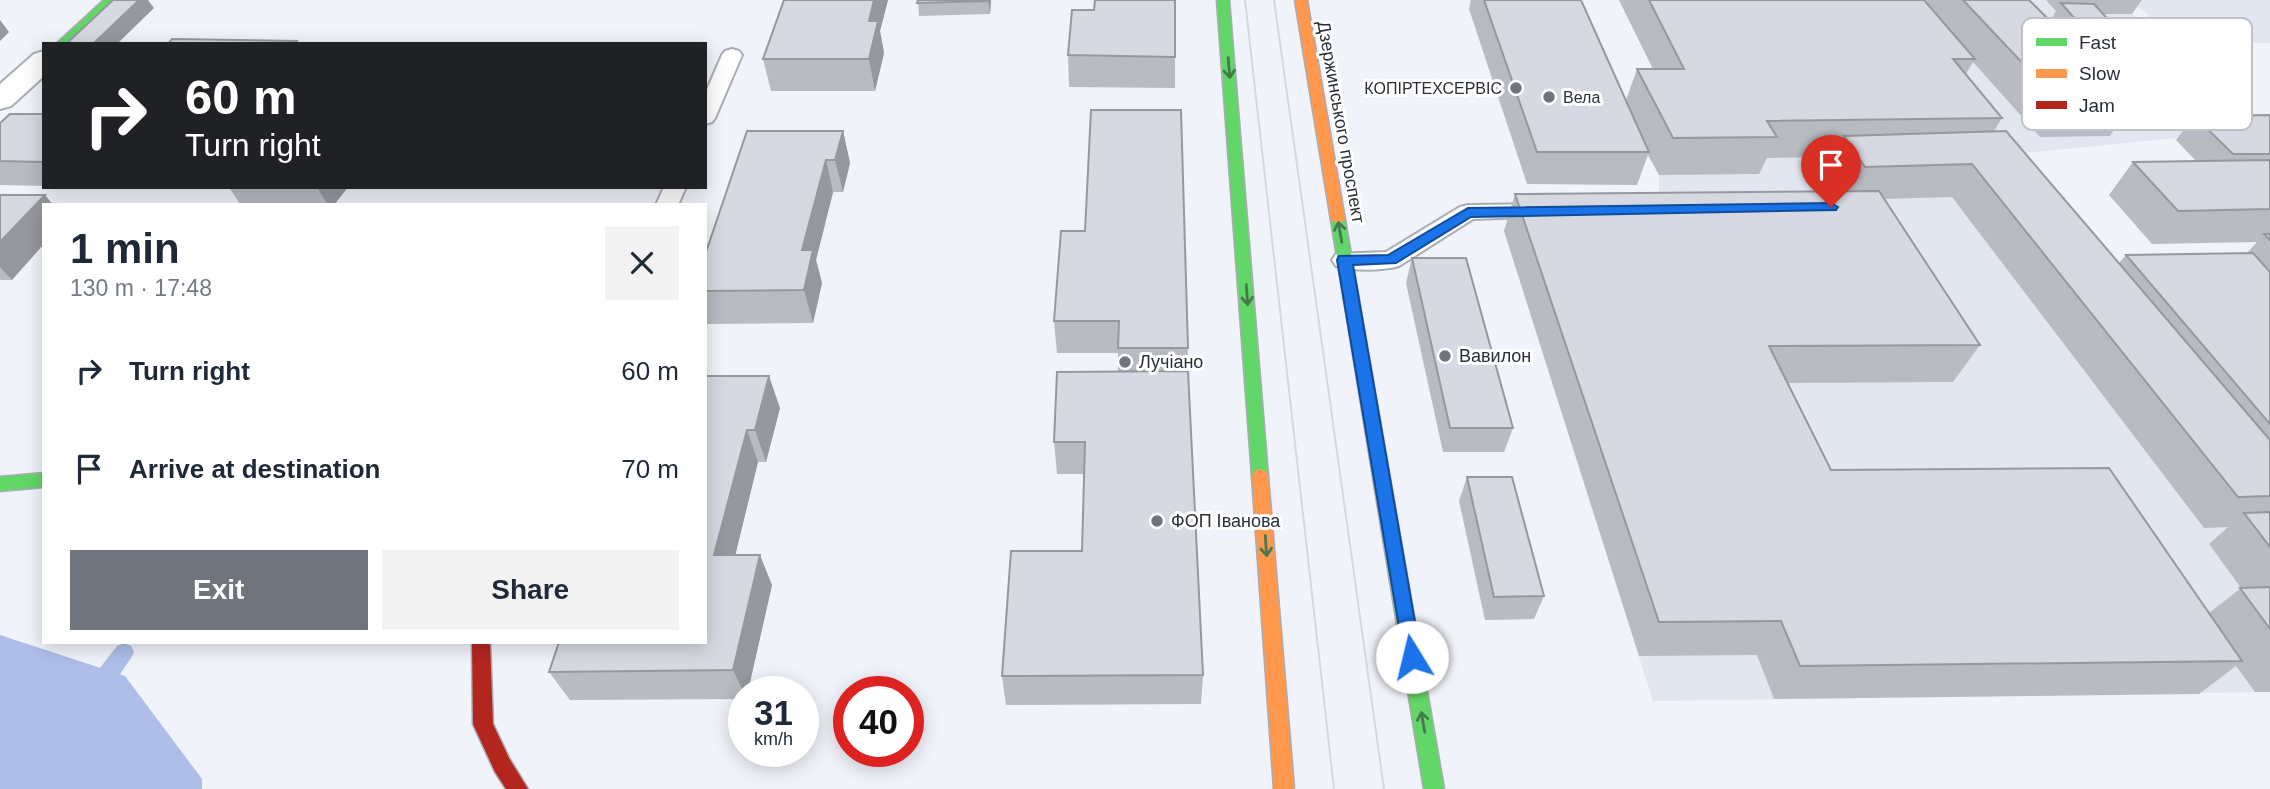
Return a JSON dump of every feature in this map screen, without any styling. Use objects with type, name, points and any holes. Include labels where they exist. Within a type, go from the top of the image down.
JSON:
[{"type":"street","points":[[64,42],[111,0]]},
{"type":"street","points":[[1223,0],[1284,789]]},
{"type":"street","name":"Дзержинського проспект","points":[[1301,0],[1434,789]]},
{"type":"street","points":[[0,100],[42,62]]},
{"type":"street","points":[[0,484],[42,480]]},
{"type":"street","points":[[481,644],[483,724],[502,765],[517,789]]},
{"type":"lane","points":[[707,112],[732,55]]},
{"type":"lane","points":[[1345,260],[1391,260],[1468,212],[1564,211]]},
{"type":"shaded area","points":[[1619,0],[2119,0],[2136,18],[2022,18],[2022,130],[2246,131],[1995,156],[2270,498],[2270,692],[1653,701],[1504,231],[1667,229],[1659,209],[1659,175],[1624,105],[1670,105]]},
{"type":"shaded area","points":[[2130,0],[2270,0],[2270,43],[2252,43],[2252,18],[2151,18]]},
{"type":"water","points":[[0,635],[125,676],[202,779],[202,789],[0,789]]},
{"type":"building","points":[[113,0],[139,0],[95,42],[68,42]]},
{"type":"building","points":[[784,0],[874,0],[869,21],[878,21],[869,59],[763,59]]},
{"type":"building","points":[[918,0],[988,0],[988,1],[917,3]]},
{"type":"building","points":[[1095,0],[1175,0],[1175,57],[1068,55],[1072,10],[1094,10]]},
{"type":"building","name":"Вела","points":[[1484,0],[1581,0],[1649,152],[1537,152]]},
{"type":"building","points":[[1649,0],[1924,0],[1975,59],[1953,59],[2002,118],[1767,121],[1777,137],[1673,138],[1637,69],[1684,69]]},
{"type":"building","points":[[1963,0],[2029,0],[2047,18],[2022,18],[2022,63]]},
{"type":"building","points":[[2061,3],[2094,4],[2107,18],[2074,18]]},
{"type":"building","points":[[172,39],[297,41],[296,42],[170,42]]},
{"type":"building","points":[[1091,110],[1181,110],[1188,348],[1118,348],[1119,321],[1054,321],[1061,231],[1085,231]]},
{"type":"building","points":[[10,114],[42,114],[42,162],[0,161],[0,123]]},
{"type":"building","points":[[2252,115],[2270,115],[2270,154],[2233,154],[2208,130],[2252,130]]},
{"type":"building","points":[[747,131],[843,131],[835,160],[826,160],[802,250],[813,250],[804,290],[707,291],[707,249]]},
{"type":"building","points":[[2006,131],[2270,440],[2270,496],[2238,497],[1972,164],[1865,167],[1844,136]]},
{"type":"building","points":[[2270,160],[2270,209],[2178,211],[2133,162]]},
{"type":"building","points":[[1879,191],[1980,345],[1769,346],[1831,470],[2109,468],[2242,661],[1800,666],[1781,621],[1659,622],[1515,194]]},
{"type":"building","points":[[0,195],[45,195],[0,242]]},
{"type":"building","points":[[2253,253],[2270,272],[2270,424],[2126,255]]},
{"type":"building","points":[[1412,258],[1466,258],[1513,428],[1450,428]]},
{"type":"building","points":[[1188,371],[1203,675],[1002,676],[1011,551],[1082,551],[1085,442],[1054,442],[1057,372]]},
{"type":"building","points":[[707,376],[769,376],[755,430],[747,430],[714,555],[760,555],[733,670],[549,672],[558,644],[707,644]]},
{"type":"building","points":[[1467,477],[1512,477],[1544,596],[1494,597]]},
{"type":"building","points":[[2270,512],[2270,547],[2244,513]]},
{"type":"building","points":[[2270,587],[2270,629],[2240,588]]},
{"type":"waterway","points":[[97,689],[124,652]]},
{"type":"tram line","points":[[1245,0],[1334,789]]},
{"type":"tram line","points":[[1274,0],[1384,789]]},
{"type":"traffic: fast","points":[[64,42],[111,0]]},
{"type":"traffic: fast","points":[[1223,0],[1260,476]]},
{"type":"traffic: fast","points":[[1338,220],[1434,789]]},
{"type":"traffic: fast","points":[[0,484],[42,480]]},
{"type":"traffic: slow","points":[[1301,0],[1338,220]]},
{"type":"traffic: slow","points":[[1260,476],[1284,789]]},
{"type":"traffic: jam","points":[[481,644],[483,724],[502,765],[518,789]]},
{"type":"place","name":"КОПІРТЕХСЕРВІС","points":[[1516,88]]},
{"type":"place","name":"Вела","points":[[1549,97]]},
{"type":"place","name":"Вавилон","points":[[1445,356]]},
{"type":"place","name":"Лучіано","points":[[1125,362]]},
{"type":"place","name":"ФОП Іванова","points":[[1157,521]]},
{"type":"route","points":[[1412,657],[1345,260],[1391,260],[1468,212],[1831,207]]}]
